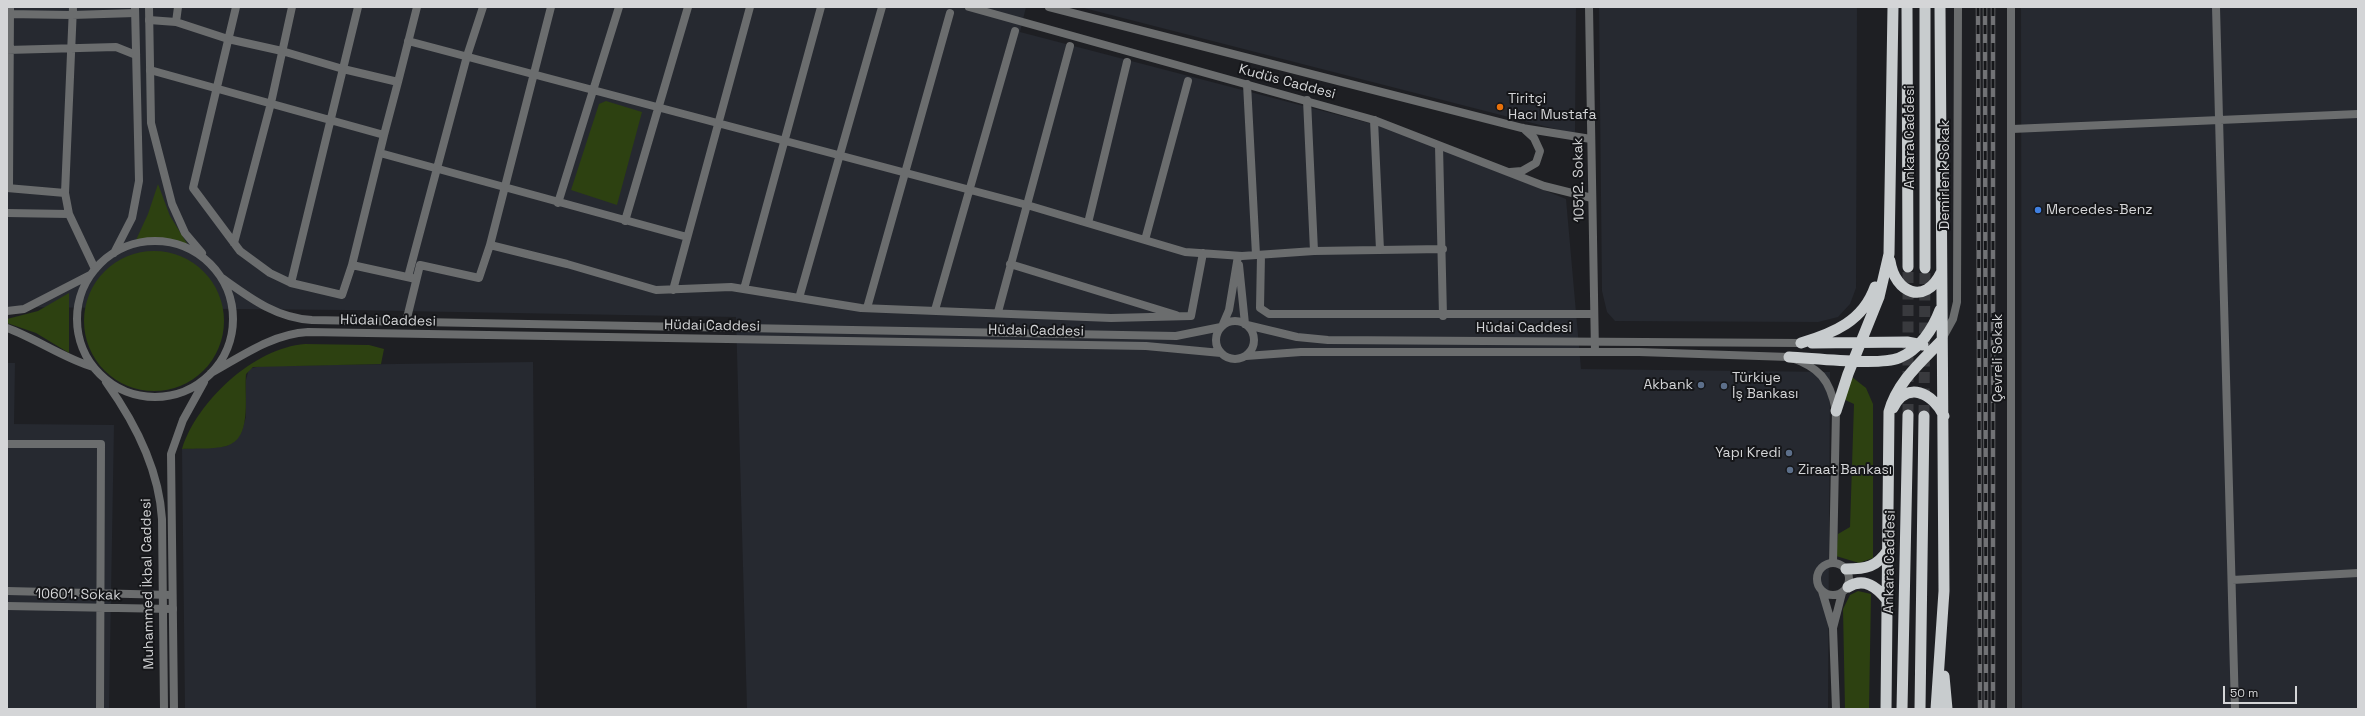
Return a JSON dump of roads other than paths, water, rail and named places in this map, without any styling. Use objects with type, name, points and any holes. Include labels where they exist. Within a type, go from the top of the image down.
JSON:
[{"type":"highway","points":[[1893,7],[1889,254],[1891,269],[1896,280],[1901,286],[1913,292],[1927,290],[1938,280],[1941,273]]},
{"type":"highway","name":"Ankara Caddesi","points":[[1907,7],[1908,267]]},
{"type":"highway","name":"Ankara Caddesi","points":[[1925,7],[1925,268]]},
{"type":"highway","points":[[1936,709],[1944,591],[1944,371],[1941,306],[1940,7]]},
{"type":"highway","points":[[1802,343],[1842,328],[1854,320],[1865,308],[1876,283],[1890,217]]},
{"type":"highway","points":[[1836,411],[1860,343],[1880,293],[1889,254]]},
{"type":"highway","points":[[1789,357],[1893,360],[1903,356],[1919,343],[1934,322],[1941,306]]},
{"type":"highway","points":[[1886,709],[1889,412],[1894,396],[1908,375],[1942,340]]},
{"type":"highway","points":[[1802,343],[1919,343],[1932,351],[1939,359],[1944,371]]},
{"type":"highway","points":[[1889,421],[1893,407],[1899,399],[1907,394],[1916,392],[1933,399],[1944,416]]},
{"type":"highway","name":"Ankara Caddesi","points":[[1902,709],[1908,415]]},
{"type":"highway","points":[[1920,709],[1924,416]]},
{"type":"highway","points":[[1846,569],[1872,567],[1878,563],[1888,550]]},
{"type":"highway","points":[[1845,590],[1858,582],[1869,584],[1878,590],[1887,600]]},
{"type":"highway","points":[[1941,641],[1947,709]]},
{"type":"street","points":[[149,7],[151,123],[172,204],[185,233],[222,278]]},
{"type":"street","points":[[176,22],[178,7]]},
{"type":"street","points":[[236,7],[193,188],[240,251],[270,273],[291,283],[342,295],[352,265],[417,7]]},
{"type":"street","points":[[234,243],[271,103],[292,7]]},
{"type":"street","points":[[291,283],[358,7]]},
{"type":"street","points":[[406,322],[412,278],[437,169],[467,56],[483,7]]},
{"type":"street","points":[[412,278],[420,265],[479,278],[490,245],[505,189],[551,7]]},
{"type":"street","points":[[558,203],[619,7]]},
{"type":"street","points":[[625,221],[688,7]]},
{"type":"street","points":[[673,290],[750,7]]},
{"type":"street","points":[[744,289],[821,7]]},
{"type":"street","points":[[799,298],[882,7]]},
{"type":"street","name":"Kudüs Caddesi","points":[[969,7],[1308,100],[1374,120],[1544,186],[1592,198]]},
{"type":"street","name":"Kudüs Caddesi","points":[[1053,7],[1522,128],[1592,139]]},
{"type":"street","name":"10512. Sokak","points":[[1589,7],[1594,352]]},
{"type":"street","name":"Demirlenk Sokak","points":[[1942,340],[1953,319],[1957,302],[1958,7]]},
{"type":"street","name":"Çevreli Sokak","points":[[2011,7],[2012,709]]},
{"type":"street","points":[[2216,7],[2235,709]]},
{"type":"street","points":[[66,193],[8,188],[9,12],[135,10],[140,181],[132,218],[114,253]]},
{"type":"street","points":[[72,11],[72,48],[66,193],[69,214],[93,272],[79,300],[77,324],[82,347],[93,367],[102,376]]},
{"type":"street","points":[[867,308],[950,13]]},
{"type":"street","points":[[150,20],[176,22],[228,39],[282,51],[343,69],[398,82]]},
{"type":"street","points":[[935,310],[1015,31]]},
{"type":"street","points":[[408,41],[969,190],[1185,252],[1238,256],[1314,251],[1442,249]]},
{"type":"street","points":[[998,312],[1070,46]]},
{"type":"street","points":[[9,50],[116,47],[136,55]]},
{"type":"street","points":[[1088,223],[1128,62]]},
{"type":"street","points":[[150,70],[384,135]]},
{"type":"street","points":[[1146,240],[1188,82]]},
{"type":"street","points":[[1247,84],[1260,308],[1269,314],[1443,316],[1594,314]]},
{"type":"street","points":[[1308,100],[1314,251]]},
{"type":"street","points":[[2012,129],[2358,114]]},
{"type":"street","points":[[1374,120],[1380,250]]},
{"type":"street","points":[[1507,172],[1522,171],[1536,163],[1540,151],[1534,138],[1522,128]]},
{"type":"street","points":[[1439,146],[1443,316]]},
{"type":"street","points":[[380,153],[505,189],[687,238]]},
{"type":"street","points":[[7,213],[69,214]]},
{"type":"street","points":[[7,311],[24,309],[93,272],[114,253],[138,243],[165,241],[190,249],[212,265]]},
{"type":"street","points":[[490,245],[567,264],[656,290],[713,287],[744,289],[867,308],[998,312],[1111,318],[1184,318],[1191,316],[1203,253]]},
{"type":"street","points":[[1238,256],[1246,324],[1253,334],[1254,346],[1246,356],[1234,360],[1221,353],[1216,344],[1216,338],[1229,310],[1238,256]]},
{"type":"street","points":[[1010,264],[1184,318]]},
{"type":"street","points":[[352,265],[412,278]]},
{"type":"street","name":"Hüdai Caddesi","points":[[222,278],[270,310],[285,316],[312,320],[1176,336],[1222,325]]},
{"type":"street","name":"Muhammed İkbal Caddesi","points":[[174,709],[171,454],[183,420],[209,376],[226,352],[233,327],[230,296],[222,278]]},
{"type":"street","points":[[1222,325],[1232,321],[1246,324]]},
{"type":"street","name":"Hüdai Caddesi","points":[[1246,324],[1314,340],[1802,343]]},
{"type":"street","points":[[7,328],[25,335],[69,360],[93,367]]},
{"type":"street","name":"Hüdai Caddesi","points":[[102,376],[123,390],[135,395],[154,397],[185,391],[266,343],[295,333],[308,332],[1146,346],[1221,353]]},
{"type":"street","name":"Hüdai Caddesi","points":[[1246,356],[1301,352],[1594,352],[1789,357]]},
{"type":"street","points":[[1789,357],[1811,366],[1822,376],[1831,391],[1836,411],[1833,563]]},
{"type":"street","name":"Muhammed İkbal Caddesi","points":[[102,376],[123,408],[144,450],[158,489],[162,519],[164,709]]},
{"type":"street","points":[[7,444],[101,444],[100,709]]},
{"type":"street","points":[[1833,628],[1849,578],[1846,569],[1842,565],[1833,563],[1823,566],[1818,574],[1818,584],[1822,591],[1833,628],[1836,709]]},
{"type":"street","points":[[2232,580],[2358,573]]},
{"type":"street","points":[[1822,591],[1833,595],[1845,590]]},
{"type":"street","name":"10601. Sokak","points":[[7,592],[172,595]]},
{"type":"street","name":"10601. Sokak","points":[[7,606],[173,609]]},
{"type":"tunnel","points":[[1908,267],[1908,415]]},
{"type":"tunnel","points":[[1924,416],[1925,268]]},
{"type":"railway","points":[[1978,7],[1980,709]]},
{"type":"railway","points":[[1985,7],[1986,709]]},
{"type":"railway","points":[[1993,7],[1993,709]]},
{"type":"place","name":"Tiritçi Hacı Mustafa","points":[[1500,107]]},
{"type":"place","name":"Mercedes-Benz","points":[[2038,210]]},
{"type":"place","name":"Akbank","points":[[1701,385]]},
{"type":"place","name":"Türkiye İş Bankası","points":[[1724,386]]},
{"type":"place","name":"Yapı Kredi","points":[[1789,453]]},
{"type":"place","name":"Ziraat Bankası","points":[[1790,470]]}]
